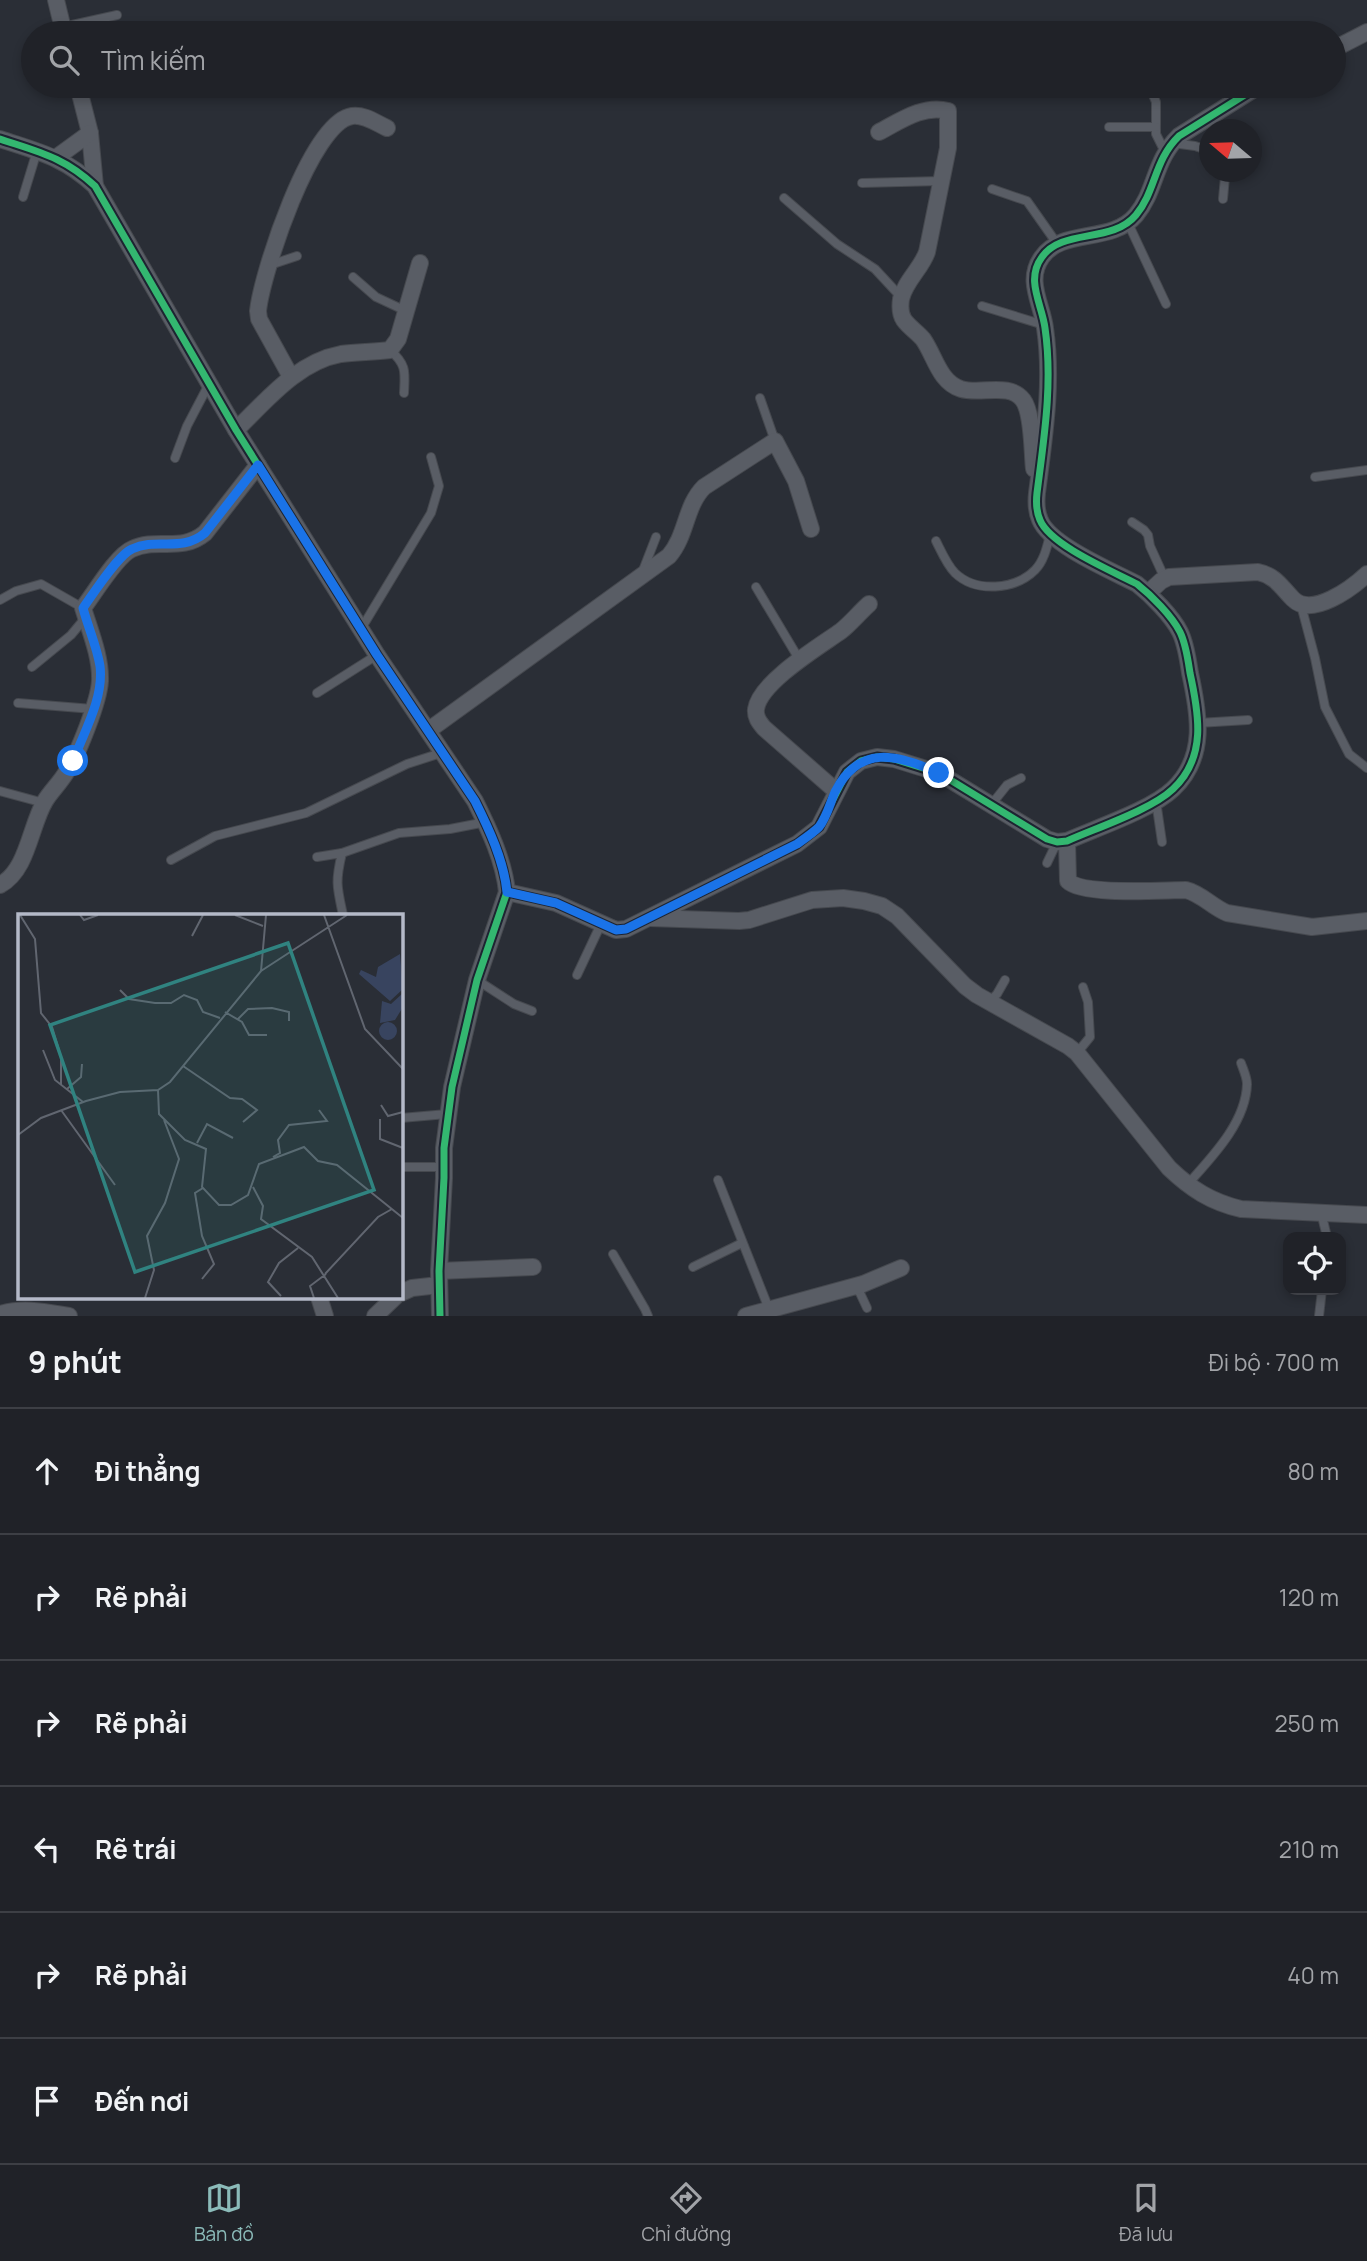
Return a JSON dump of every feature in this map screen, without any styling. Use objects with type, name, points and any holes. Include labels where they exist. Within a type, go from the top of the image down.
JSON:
[{"type":"street","points":[[55,0],[61,21]]},
{"type":"street","points":[[1346,43],[1367,32]]},
{"type":"street","points":[[81,98],[90,133],[95,186]]},
{"type":"street","points":[[507,892],[556,903],[616,930],[626,929],[797,844],[819,827],[847,772],[861,761],[877,757],[926,768],[1047,839],[1062,842],[1156,802],[1175,786],[1187,770],[1195,752],[1198,723],[1198,709],[1179,629],[1137,584],[1062,544],[1050,535],[1040,522],[1036,506],[1048,400],[1044,325],[1034,289],[1035,272],[1041,258],[1050,248],[1116,230],[1128,223],[1138,213],[1169,147],[1179,136],[1240,98]]},
{"type":"street","points":[[879,132],[923,111],[938,108],[948,111],[948,148],[927,253],[905,287],[900,309],[904,320],[922,338],[940,372],[955,386],[970,391],[1007,391],[1023,400],[1028,411],[1037,493]]},
{"type":"street","points":[[291,377],[259,319],[259,301],[294,193],[309,162],[329,131],[344,118],[354,115],[367,118],[387,128]]},
{"type":"street","points":[[57,158],[90,133]]},
{"type":"street","points":[[0,139],[57,158],[77,169],[95,186],[236,430],[377,655],[444,752],[486,822],[506,881],[507,892],[477,980],[461,1042],[447,1115],[439,1278],[440,1316]]},
{"type":"street","points":[[236,430],[291,377],[315,363],[340,355],[390,350],[398,339],[420,263]]},
{"type":"street","points":[[429,730],[668,556],[678,545],[696,494],[775,441],[796,481],[811,529]]},
{"type":"street","points":[[0,885],[21,860],[44,803],[73,761],[93,709],[100,682],[100,665],[84,613],[130,549],[195,541],[205,533],[258,465]]},
{"type":"street","points":[[1148,593],[1165,579],[1258,572],[1277,580],[1295,601],[1316,605],[1346,591],[1367,574]]},
{"type":"street","points":[[836,791],[758,720],[756,711],[758,701],[799,659],[842,630],[869,604]]},
{"type":"street","points":[[1062,842],[1068,881],[1076,887],[1126,891],[1186,890],[1194,892],[1227,913],[1301,926],[1367,921]]},
{"type":"street","points":[[648,918],[749,920],[812,900],[844,898],[881,906],[897,916],[965,986],[1077,1053],[1169,1168],[1186,1185],[1205,1198],[1241,1209],[1367,1215]]},
{"type":"street","points":[[402,1293],[439,1278],[533,1267]]},
{"type":"street","points":[[746,1316],[769,1310],[795,1309],[901,1268]]},
{"type":"street","points":[[319,1298],[325,1316]]},
{"type":"street","points":[[375,1316],[394,1298]]},
{"type":"street","points":[[0,1314],[33,1310],[69,1316]]},
{"type":"lane","points":[[95,21],[117,15]]},
{"type":"lane","points":[[1154,98],[1156,134],[1169,147],[1199,147]]},
{"type":"lane","points":[[1109,127],[1156,127]]},
{"type":"lane","points":[[23,197],[37,151]]},
{"type":"lane","points":[[862,183],[941,181]]},
{"type":"lane","points":[[1223,199],[1225,182]]},
{"type":"lane","points":[[992,189],[1027,201],[1058,244]]},
{"type":"lane","points":[[784,198],[837,244],[875,269],[901,297]]},
{"type":"lane","points":[[1128,223],[1166,304]]},
{"type":"lane","points":[[270,265],[297,256]]},
{"type":"lane","points":[[352,277],[376,297],[406,310]]},
{"type":"lane","points":[[982,306],[1044,325]]},
{"type":"lane","points":[[390,350],[402,361],[405,374],[404,393]]},
{"type":"lane","points":[[175,458],[187,426],[209,384]]},
{"type":"lane","points":[[760,398],[775,441]]},
{"type":"lane","points":[[361,629],[436,499],[439,486],[431,457]]},
{"type":"lane","points":[[1315,477],[1367,470]]},
{"type":"lane","points":[[1132,522],[1148,535],[1165,579]]},
{"type":"lane","points":[[936,541],[953,572],[964,580],[986,587],[1010,585],[1035,570],[1044,555],[1050,535]]},
{"type":"lane","points":[[641,575],[656,537]]},
{"type":"lane","points":[[0,600],[16,591],[41,584],[84,613],[71,635],[32,667]]},
{"type":"lane","points":[[756,587],[799,659]]},
{"type":"lane","points":[[1301,604],[1325,707],[1349,754],[1367,768]]},
{"type":"lane","points":[[317,693],[377,655]]},
{"type":"lane","points":[[18,703],[93,709]]},
{"type":"lane","points":[[1198,723],[1248,720]]},
{"type":"lane","points":[[171,860],[215,836],[306,813],[407,764],[444,752]]},
{"type":"lane","points":[[991,805],[1007,785],[1021,778]]},
{"type":"lane","points":[[0,792],[44,803]]},
{"type":"lane","points":[[1156,802],[1162,842]]},
{"type":"lane","points":[[317,857],[342,853],[399,833],[450,829],[486,822]]},
{"type":"lane","points":[[1047,863],[1062,842]]},
{"type":"lane","points":[[342,853],[336,874],[343,914]]},
{"type":"lane","points":[[576,975],[601,924]]},
{"type":"lane","points":[[477,980],[514,1004],[532,1011]]},
{"type":"lane","points":[[989,1002],[1005,980]]},
{"type":"lane","points":[[1077,1053],[1090,1037],[1088,1002],[1083,987]]},
{"type":"lane","points":[[1186,1185],[1211,1158],[1243,1106],[1247,1082],[1241,1063]]},
{"type":"lane","points":[[402,1118],[447,1115]]},
{"type":"lane","points":[[402,1167],[443,1167]]},
{"type":"lane","points":[[718,1180],[769,1310]]},
{"type":"lane","points":[[1321,1212],[1326,1232]]},
{"type":"lane","points":[[693,1267],[742,1243]]},
{"type":"lane","points":[[613,1254],[648,1316]]},
{"type":"lane","points":[[853,1286],[860,1293],[867,1308]]},
{"type":"lane","points":[[1319,1316],[1321,1295]]},
{"type":"cycle path","points":[[507,892],[556,903],[616,930],[626,929],[797,844],[819,827],[847,772],[861,761],[877,757],[894,759],[939,773],[1047,839],[1057,842],[1067,841],[1137,811],[1173,789],[1184,777],[1191,763],[1198,734],[1196,704],[1180,632],[1167,613],[1143,589],[1068,548],[1046,529],[1038,513],[1037,496],[1047,410],[1048,369],[1045,328],[1036,292],[1035,274],[1042,257],[1051,248],[1062,242],[1114,230],[1126,224],[1143,206],[1165,155],[1179,136],[1240,98]]},
{"type":"cycle path","points":[[0,139],[62,162],[95,186],[236,430],[377,655],[475,801],[495,845],[507,892],[477,980],[452,1087],[444,1148],[440,1316]]},
{"type":"route","points":[[73,761],[97,698],[100,682],[100,665],[83,608],[130,549],[184,544],[195,541],[205,533],[258,465],[377,655],[475,801],[486,822],[506,881],[507,892],[556,903],[616,930],[626,929],[797,844],[819,827],[847,772],[861,761],[877,757],[894,759],[939,773]]}]
